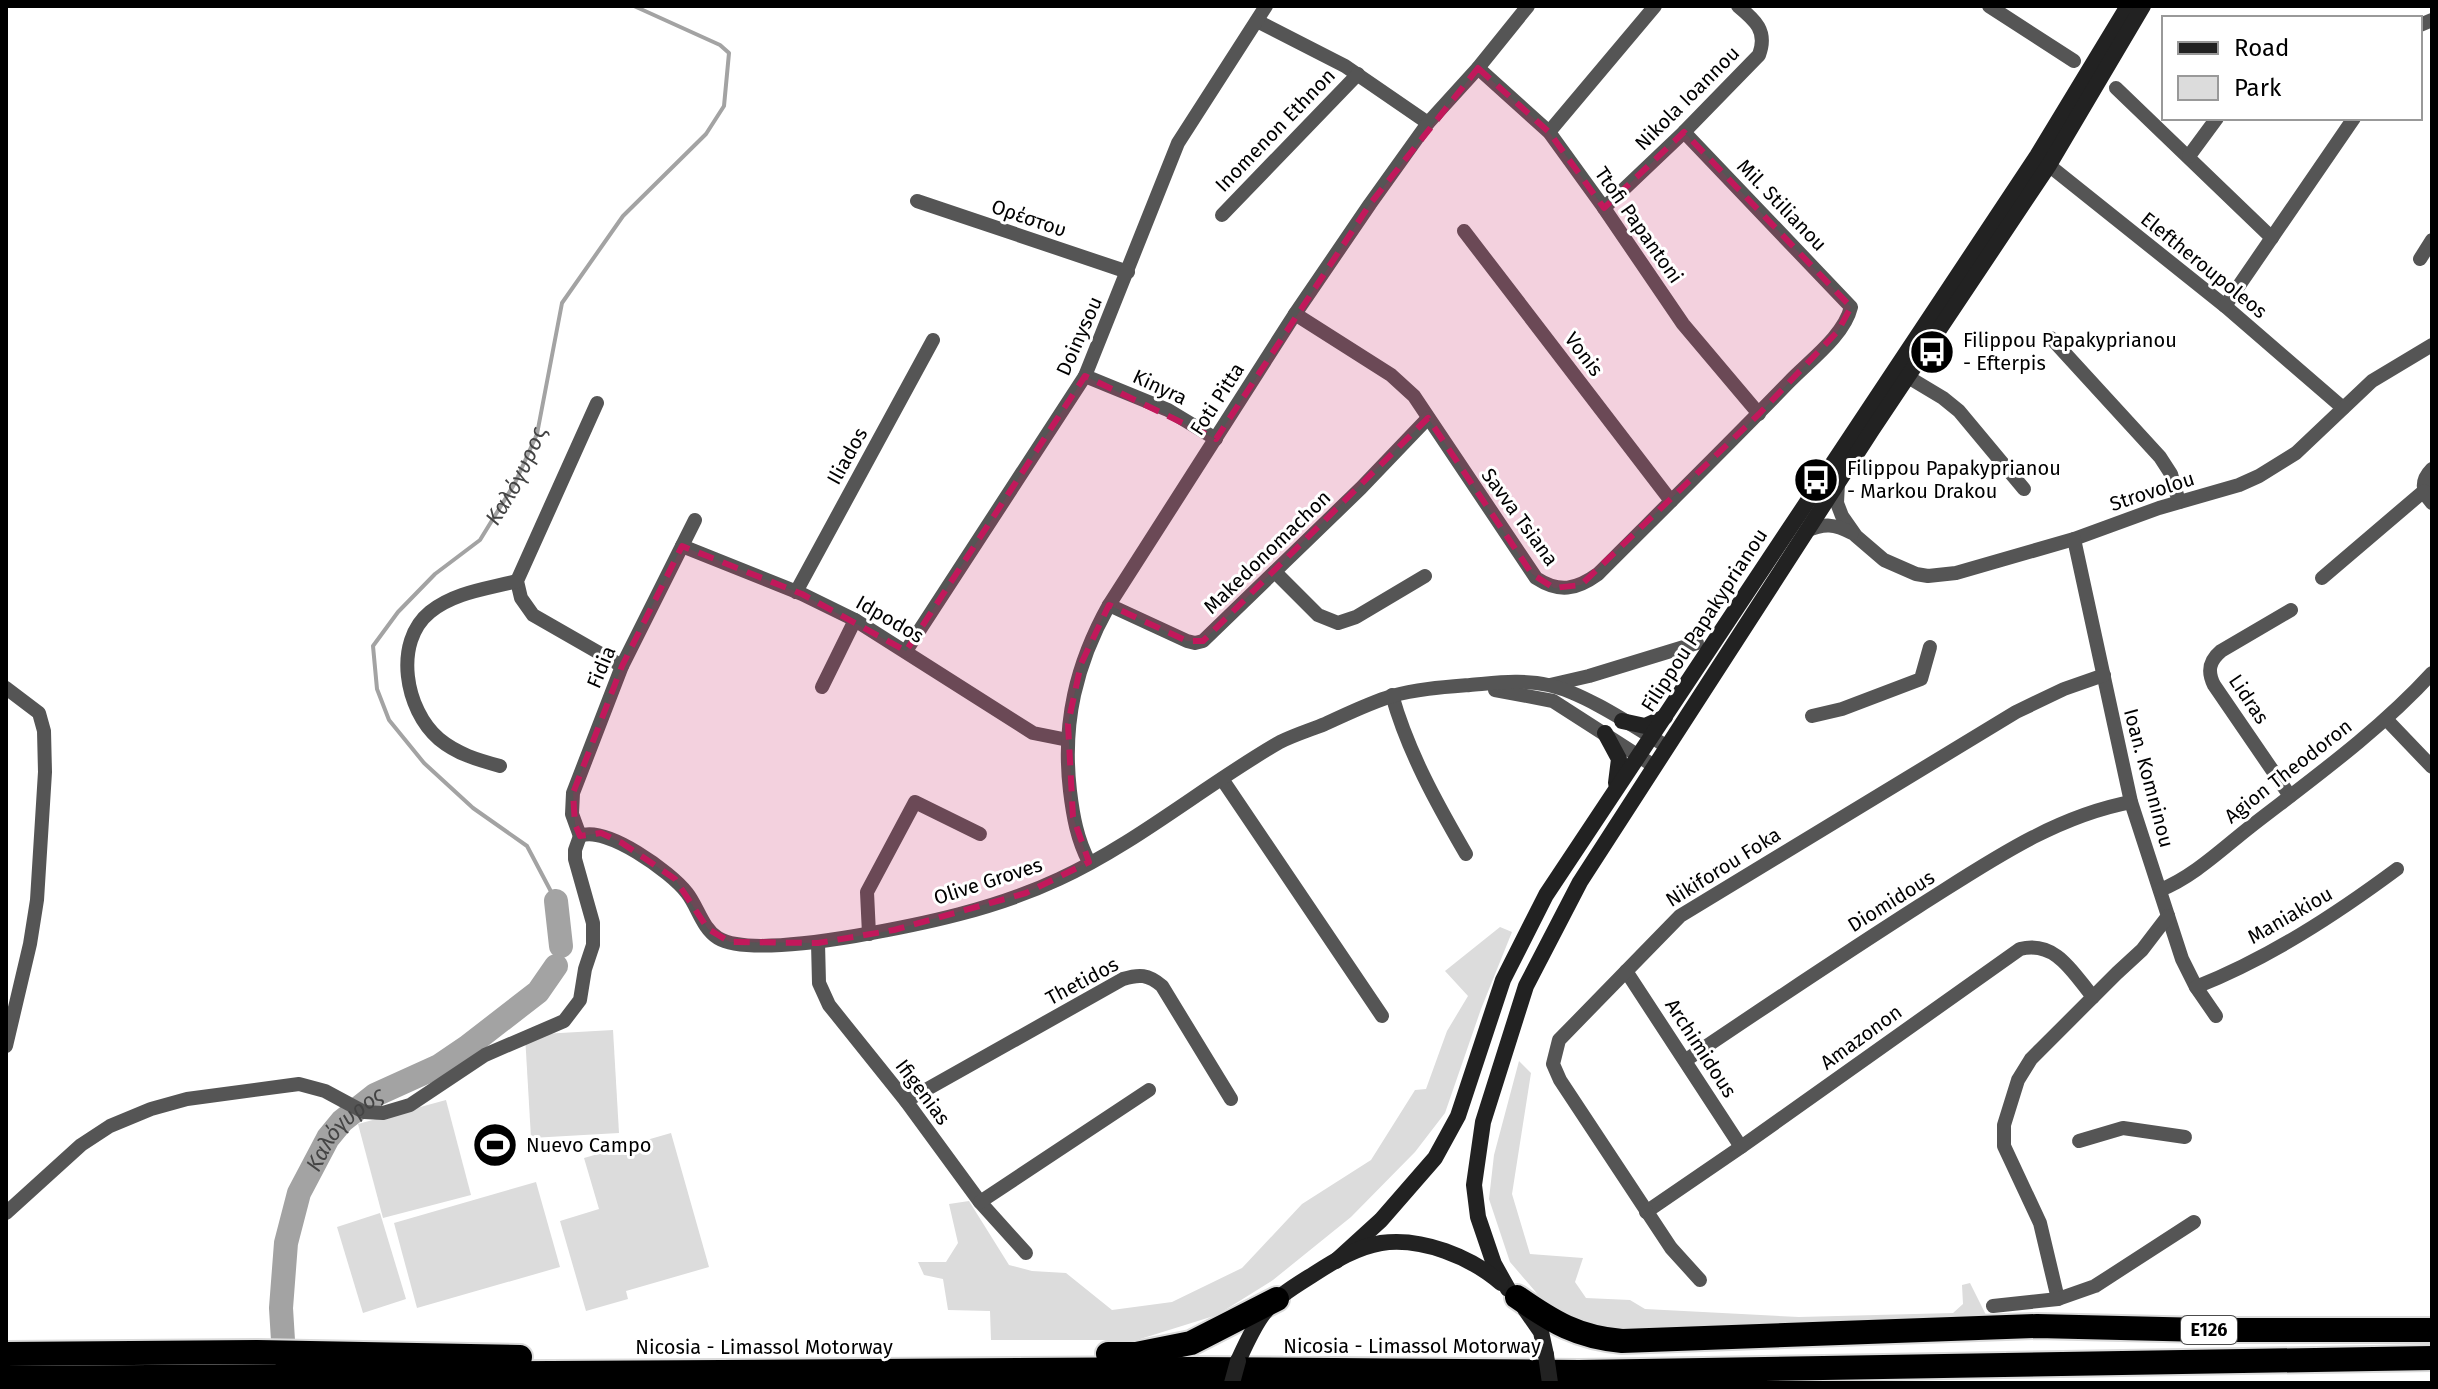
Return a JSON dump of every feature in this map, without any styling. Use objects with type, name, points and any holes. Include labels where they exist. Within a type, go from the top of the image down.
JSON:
[{"type":"highway","points":[[1512,1293],[1569,1330],[1586,1336],[1622,1341],[1986,1330],[2203,1345],[2432,1343]]},
{"type":"highway","points":[[6,1354],[257,1352],[597,1358],[1136,1354],[1191,1343],[1277,1299]]},
{"type":"highway","name":"E126","points":[[1986,1330],[2037,1326],[2432,1330]]},
{"type":"highway","points":[[2352,1346],[2432,1357]]},
{"type":"highway","name":"Nicosia - Limassol Motorway","points":[[6,1378],[1176,1369],[1579,1372],[2432,1357]]},
{"type":"highway","points":[[389,1374],[597,1358]]},
{"type":"main road","name":"Filippou Papakyprianou","points":[[1336,1261],[1381,1220],[1435,1158],[1458,1116],[1503,980],[1546,895],[2043,161],[2128,6]]},
{"type":"main road","name":"Filippou Papakyprianou","points":[[1512,1293],[1494,1264],[1478,1217],[1474,1185],[1483,1122],[1526,986],[1566,906],[1666,746],[1908,377],[2143,6]]},
{"type":"main road","points":[[1622,721],[1645,726],[1665,717]]},
{"type":"main road","points":[[1605,733],[1619,759],[1614,792]]},
{"type":"main road","points":[[1232,1383],[1238,1361],[1261,1316],[1277,1299],[1336,1261],[1380,1243],[1416,1244],[1464,1260],[1488,1272],[1512,1293],[1541,1332],[1550,1383]]},
{"type":"street","name":"Doinysou","points":[[906,651],[1085,376],[1168,165],[1183,135],[1266,6]]},
{"type":"street","name":"Foti Pitta","points":[[1089,862],[1081,848],[1073,817],[1068,740],[1071,708],[1081,664],[1109,605],[1295,314],[1428,123],[1528,6]]},
{"type":"street","points":[[1549,132],[1655,6]]},
{"type":"street","name":"Nikola Ioannou","points":[[1604,208],[1755,60],[1761,48],[1759,26],[1738,6]]},
{"type":"street","points":[[1989,6],[2074,61]]},
{"type":"street","points":[[1257,21],[1358,74],[1428,123]]},
{"type":"street","name":"Ttofi Papantoni","points":[[1478,68],[1549,132],[1683,324],[1759,414]]},
{"type":"street","name":"Inomenon Ethnon","points":[[1222,215],[1358,74]]},
{"type":"street","points":[[2116,88],[2272,238]]},
{"type":"street","points":[[2189,156],[2216,120]]},
{"type":"street","points":[[2225,306],[2353,120]]},
{"type":"street","name":"Mil. Stilianou","points":[[1684,132],[1851,307]]},
{"type":"street","name":"Eleftheroupoleos","points":[[2043,161],[2225,306],[2343,408]]},
{"type":"street","name":"Ορέστου","points":[[917,201],[1128,272]]},
{"type":"street","name":"Vonis","points":[[1464,231],[1671,501]]},
{"type":"street","points":[[2420,259],[2432,240]]},
{"type":"street","name":"Savva Tsiana","points":[[1295,314],[1391,375],[1414,396],[1532,574],[1554,588],[1571,589],[1589,580],[1759,414],[1838,331],[1851,307]]},
{"type":"street","points":[[2051,338],[2160,457],[2171,474],[2179,502]]},
{"type":"street","name":"Iliados","points":[[796,592],[933,340]]},
{"type":"street","name":"Strovolou","points":[[1806,531],[1833,524],[1856,536],[1893,566],[1928,576],[1956,573],[2074,539],[2259,476],[2296,453],[2372,381],[2432,345]]},
{"type":"street","name":"Kinyra","points":[[1085,376],[1168,410],[1216,439]]},
{"type":"street","points":[[1908,377],[1959,411],[2024,489]]},
{"type":"street","points":[[597,403],[517,581],[521,598],[533,615],[622,666]]},
{"type":"street","name":"Makedonomachon","points":[[1109,605],[1195,643],[1212,633],[1428,418]]},
{"type":"street","points":[[2322,578],[2428,497],[2425,478],[2432,469]]},
{"type":"street","name":"Strovolou","points":[[1838,482],[1838,509],[1856,536]]},
{"type":"street","name":"Fidia","points":[[6,1213],[61,1161],[95,1135],[130,1116],[169,1103],[299,1084],[325,1091],[360,1110],[383,1113],[410,1105],[485,1055],[556,1025],[577,1007],[593,945],[593,923],[575,859],[580,836],[572,814],[573,793],[622,666],[695,520]]},
{"type":"street","name":"Ioan. Komninou","points":[[2074,539],[2131,802],[2182,959],[2216,1016]]},
{"type":"street","name":"Idpodos","points":[[682,546],[796,592],[855,620],[1033,733],[1068,740]]},
{"type":"street","points":[[1275,572],[1318,615],[1338,623],[1356,617],[1425,576]]},
{"type":"street","points":[[500,766],[460,754],[431,731],[419,714],[409,683],[409,646],[419,622],[439,605],[471,592],[517,581]]},
{"type":"street","name":"Lidras","points":[[2290,796],[2214,685],[2209,672],[2212,660],[2221,651],[2291,610]]},
{"type":"street","points":[[822,687],[855,620]]},
{"type":"street","points":[[1549,685],[1697,643]]},
{"type":"street","points":[[1812,716],[1842,709],[1921,679],[1930,647]]},
{"type":"street","name":"Agion Theodoron","points":[[2160,890],[2182,880],[2290,796],[2386,719],[2432,673]]},
{"type":"street","name":"Nikiforou Foka","points":[[1700,1280],[1671,1248],[1560,1080],[1553,1064],[1554,1050],[1562,1035],[1670,924],[2031,704],[2104,675]]},
{"type":"street","name":"Olive Groves","points":[[580,836],[589,832],[601,833],[622,843],[675,879],[689,895],[708,929],[717,937],[745,945],[818,943],[920,924],[1008,899],[1061,879],[1282,741],[1392,695],[1455,686],[1518,682],[1549,685],[1666,746]]},
{"type":"street","name":"Olive Groves","points":[[1455,686],[1545,699],[1574,713],[1654,766]]},
{"type":"street","points":[[6,688],[39,713],[45,746],[37,900],[30,944],[9,1019],[6,1046]]},
{"type":"street","points":[[1392,695],[1402,731],[1440,810],[1466,854]]},
{"type":"street","points":[[2386,719],[2432,767]]},
{"type":"street","points":[[1222,779],[1382,1016]]},
{"type":"street","points":[[869,934],[867,892],[915,802],[980,834]]},
{"type":"street","name":"Diomidous","points":[[1686,1060],[1992,860],[2070,820],[2099,808],[2131,802]]},
{"type":"street","name":"Maniakiou","points":[[2196,987],[2228,974],[2329,918],[2397,869]]},
{"type":"street","points":[[2058,1299],[2040,1223],[2004,1146],[2003,1133],[2013,1094],[2024,1069],[2040,1048],[2127,966],[2168,916]]},
{"type":"street","name":"Ifigenias","points":[[818,943],[819,983],[829,1005],[906,1101],[980,1202],[1026,1253]]},
{"type":"street","name":"Amazonon","points":[[1646,1212],[2020,949],[2037,947],[2053,951],[2093,997]]},
{"type":"street","name":"Archimidous","points":[[1626,971],[1741,1147]]},
{"type":"street","name":"Thetidos","points":[[906,1101],[1123,979],[1138,974],[1154,979],[1162,986],[1231,1099]]},
{"type":"street","points":[[980,1202],[1149,1090]]},
{"type":"street","points":[[2079,1141],[2123,1128],[2185,1137]]},
{"type":"street","points":[[1993,1306],[2058,1299],[2095,1286],[2194,1222]]},
{"type":"highlighted area","points":[[1478,68],[1549,132],[1604,208],[1684,132],[1851,307],[1838,331],[1759,414],[1581,585],[1554,588],[1532,574],[1428,418],[1203,641],[1187,641],[1109,605],[1081,664],[1068,724],[1073,817],[1089,862],[1026,893],[894,930],[818,943],[730,942],[708,929],[675,879],[622,843],[601,833],[580,836],[575,824],[573,793],[622,666],[682,546],[802,594],[906,651],[1085,376],[1216,439],[1370,204]]},
{"type":"green space","points":[[1500,927],[1512,932],[1445,1113],[1415,1152],[1351,1217],[1273,1280],[1217,1315],[1137,1340],[991,1340],[990,1311],[948,1310],[943,1279],[924,1275],[918,1262],[946,1262],[958,1243],[949,1204],[969,1201],[1009,1265],[1032,1271],[1066,1273],[1112,1310],[1172,1302],[1242,1268],[1302,1204],[1371,1160],[1415,1090],[1426,1089],[1447,1031],[1468,996],[1445,971]]},
{"type":"green space","points":[[613,1030],[619,1133],[531,1138],[525,1035]]},
{"type":"green space","points":[[1519,1061],[1531,1073],[1512,1194],[1530,1254],[1583,1258],[1575,1282],[1586,1298],[1630,1300],[1645,1309],[1799,1317],[1953,1313],[1963,1304],[1962,1285],[1970,1283],[1986,1315],[1638,1334],[1579,1325],[1540,1297],[1510,1262],[1489,1199],[1494,1155]]},
{"type":"green space","points":[[446,1100],[471,1195],[383,1218],[358,1124]]},
{"type":"green space","points":[[671,1133],[709,1267],[626,1291],[628,1299],[586,1311],[560,1221],[599,1209],[584,1158]]},
{"type":"green space","points":[[536,1182],[560,1267],[417,1308],[394,1223]]},
{"type":"green space","points":[[380,1213],[406,1299],[363,1313],[337,1227]]},
{"type":"waterway","name":"Καλόγυρος","points":[[556,901],[527,846],[473,808],[424,763],[389,720],[377,689],[373,646],[398,612],[435,574],[480,540],[515,483],[537,434],[562,303],[623,216],[706,134],[724,106],[729,53],[720,45],[634,6]]},
{"type":"waterway","name":"Καλόγυρος","points":[[556,901],[561,946]]},
{"type":"waterway","name":"Καλόγυρος","points":[[285,1373],[281,1308],[286,1243],[299,1193],[328,1138],[342,1121],[375,1095],[439,1066],[467,1047],[538,992],[556,966]]},
{"type":"place","name":"Filippou Papakyprianou - Efterpis","points":[[1932,352]]},
{"type":"place","name":"Filippou Papakyprianou - Markou Drakou","points":[[1816,480]]},
{"type":"place","name":"Nuevo Campo","points":[[495,1145]]}]
